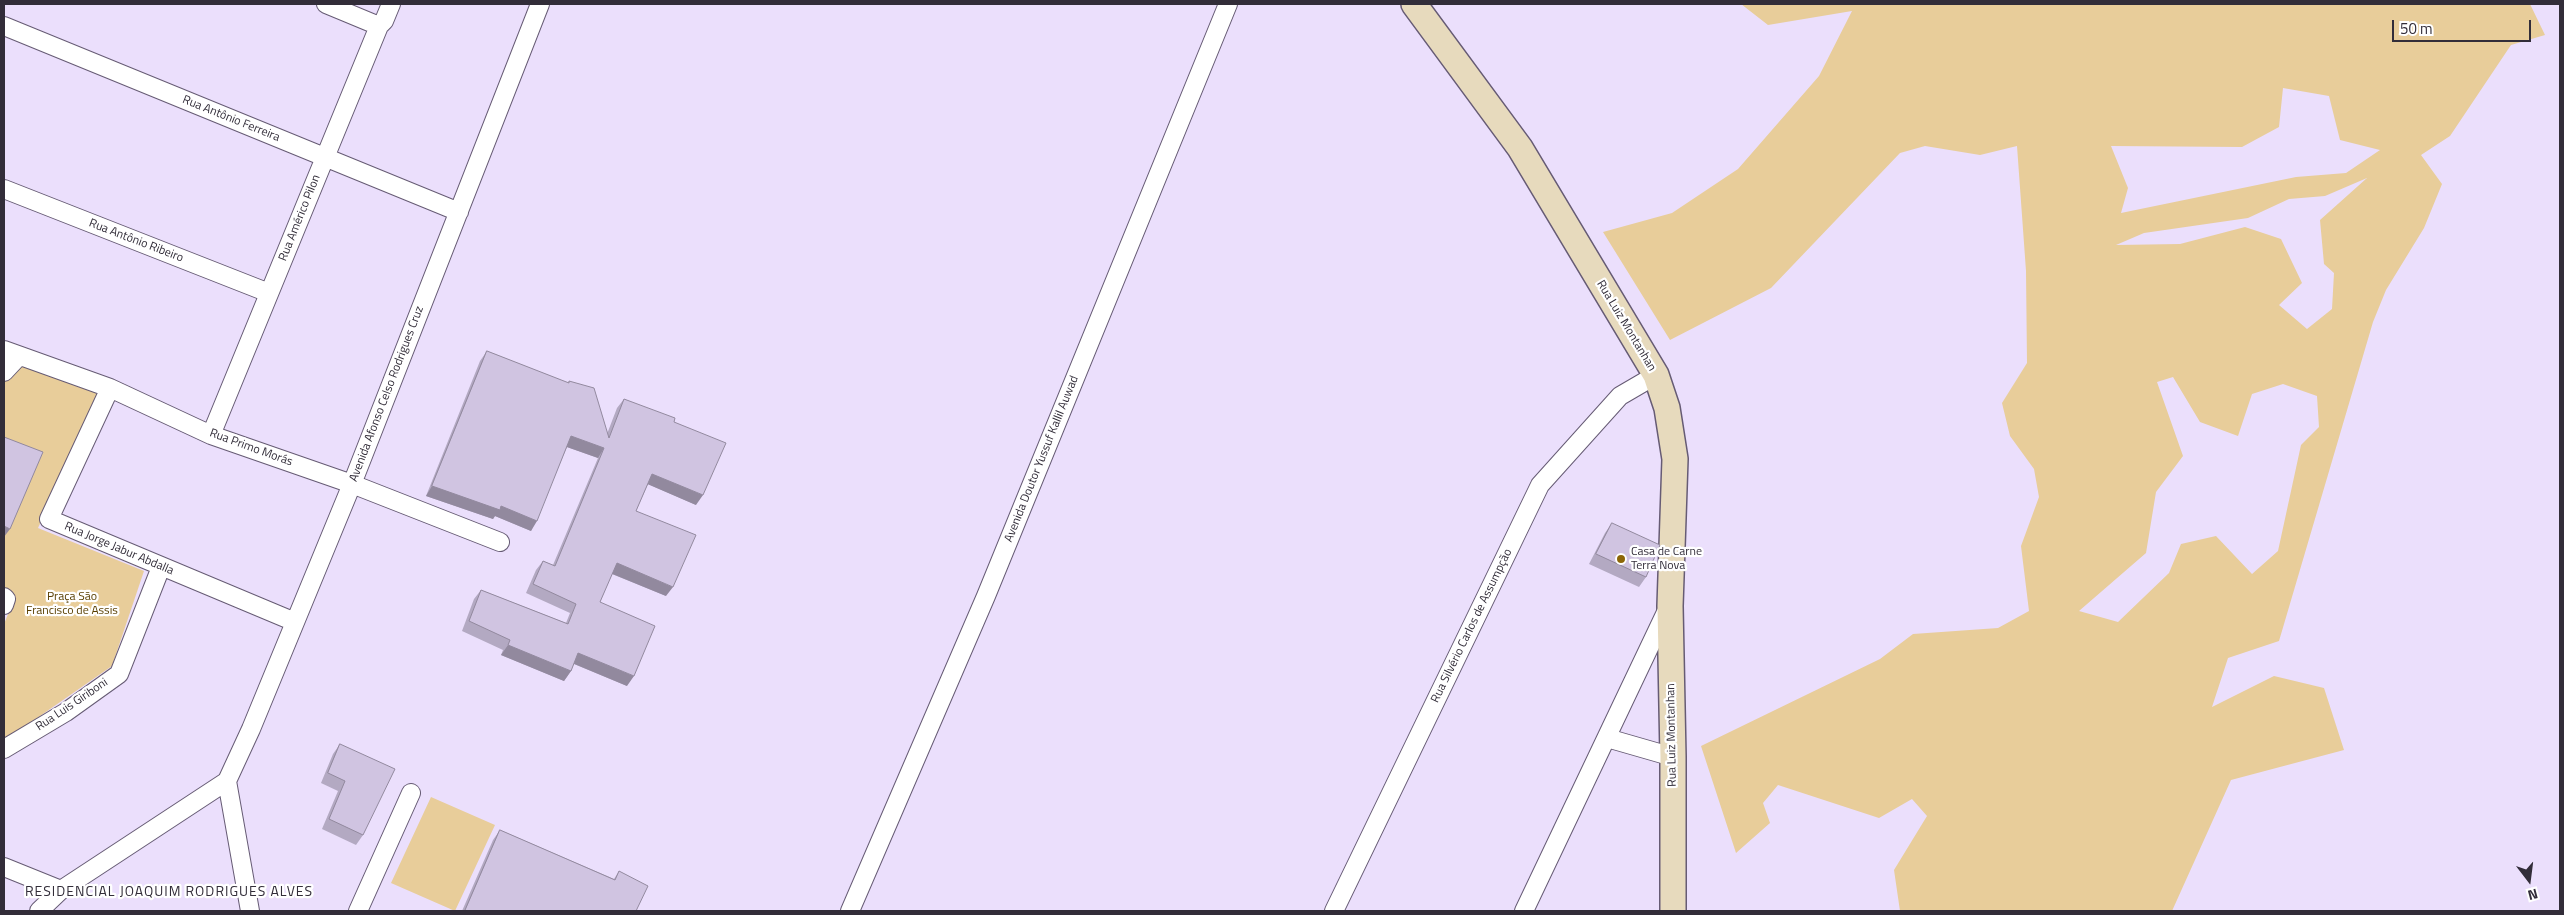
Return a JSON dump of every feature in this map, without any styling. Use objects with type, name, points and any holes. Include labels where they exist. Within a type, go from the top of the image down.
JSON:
[{"type":"street","points":[[326,4],[379,26]]},
{"type":"street","name":"Rua Américo Pilon","points":[[211,435],[379,26],[384,21],[391,4]]},
{"type":"street","name":"Avenida Afonso Celso Rodrigues Cruz","points":[[227,781],[251,728],[352,484],[540,4]]},
{"type":"street","name":"Avenida Doutor Yussuf Kallil Auwad","points":[[850,911],[986,596],[1228,4]]},
{"type":"street","name":"Rua Luiz Montanhan","points":[[1414,4],[1520,148],[1656,375],[1667,408],[1675,459],[1670,606],[1673,757],[1673,911]]},
{"type":"street","name":"Rua Antônio Ferreira","points":[[4,26],[458,212]]},
{"type":"street","name":"Rua Antônio Ribeiro","points":[[4,189],[269,293]]},
{"type":"street","points":[[4,372],[12,353]]},
{"type":"street","name":"Rua Primo Morás","points":[[12,353],[110,388],[211,435],[352,484],[500,542]]},
{"type":"street","name":"Rua Silvério Carlos de Assumpção","points":[[1334,911],[1540,486],[1620,396],[1656,375]]},
{"type":"street","name":"Rua Jorge Jabur Abdalla","points":[[110,388],[49,519],[295,622]]},
{"type":"street","name":"Rua Luis Giriboni","points":[[4,749],[66,712],[119,674],[161,567]]},
{"type":"street","points":[[1524,911],[1670,606]]},
{"type":"street","points":[[1607,738],[1673,757]]},
{"type":"street","points":[[39,911],[61,890],[227,781],[250,911]]},
{"type":"street","points":[[358,911],[411,793]]},
{"type":"street","points":[[4,867],[61,890]]},
{"type":"green space","points":[[1741,4],[2530,4],[2545,35],[2511,45],[2450,136],[2421,155],[2442,184],[2424,228],[2386,290],[2373,322],[2279,641],[2228,658],[2212,707],[2274,676],[2324,688],[2344,750],[2231,780],[2172,911],[1900,911],[1894,870],[1927,816],[1912,799],[1879,818],[1778,785],[1763,803],[1770,823],[1736,853],[1701,746],[1880,659],[1913,634],[1998,628],[2029,611],[2021,546],[2039,497],[2034,469],[2010,436],[2002,403],[2027,363],[2026,271],[2017,146],[1980,155],[1925,146],[1900,153],[1771,288],[1670,340],[1603,232],[1672,213],[1738,169],[1819,76],[1852,11],[1768,25]],"holes":[[[2283,88],[2329,96],[2340,140],[2380,150],[2346,173],[2296,177],[2121,213],[2128,188],[2111,146],[2242,147],[2279,127]],[[2367,178],[2320,220],[2324,264],[2334,273],[2332,309],[2307,329],[2279,305],[2302,283],[2281,239],[2245,227],[2180,244],[2116,245],[2144,233],[2248,218],[2289,199],[2325,196]],[[2173,377],[2200,422],[2238,436],[2252,394],[2283,384],[2317,396],[2319,427],[2301,445],[2278,551],[2252,574],[2216,536],[2181,544],[2169,573],[2118,622],[2079,611],[2146,553],[2156,492],[2183,456],[2157,382]]]},
{"type":"green space","name":"Praça São Francisco de Assis","points":[[27,361],[103,389],[38,528],[144,571],[112,666],[4,741],[4,624],[15,597],[4,588],[4,374]]},
{"type":"green space","points":[[431,797],[495,825],[455,911],[391,883]]},
{"type":"building","points":[[487,351],[569,383],[569,381],[594,388],[609,438],[624,399],[675,418],[674,422],[726,443],[703,495],[652,474],[636,511],[696,535],[673,587],[617,563],[600,602],[655,626],[634,676],[578,653],[571,671],[508,645],[510,640],[469,621],[481,590],[568,624],[576,604],[533,584],[543,561],[555,566],[604,448],[571,436],[537,521],[501,506],[500,510],[432,486]]},
{"type":"building","points":[[4,437],[43,452],[10,529],[4,526]]},
{"type":"building","name":"Casa de Carne Terra Nova","points":[[1612,523],[1660,545],[1646,577],[1596,554]]},
{"type":"building","points":[[340,744],[395,769],[363,835],[329,819],[345,781],[328,773]]},
{"type":"building","points":[[500,830],[615,880],[619,871],[648,886],[636,911],[465,911]]},
{"type":"place","name":"Casa de Carne Terra Nova","points":[[1621,559]]},
{"type":"district","name":"RESIDENCIAL JOAQUIM RODRIGUES ALVES","points":[[169,893]]}]
